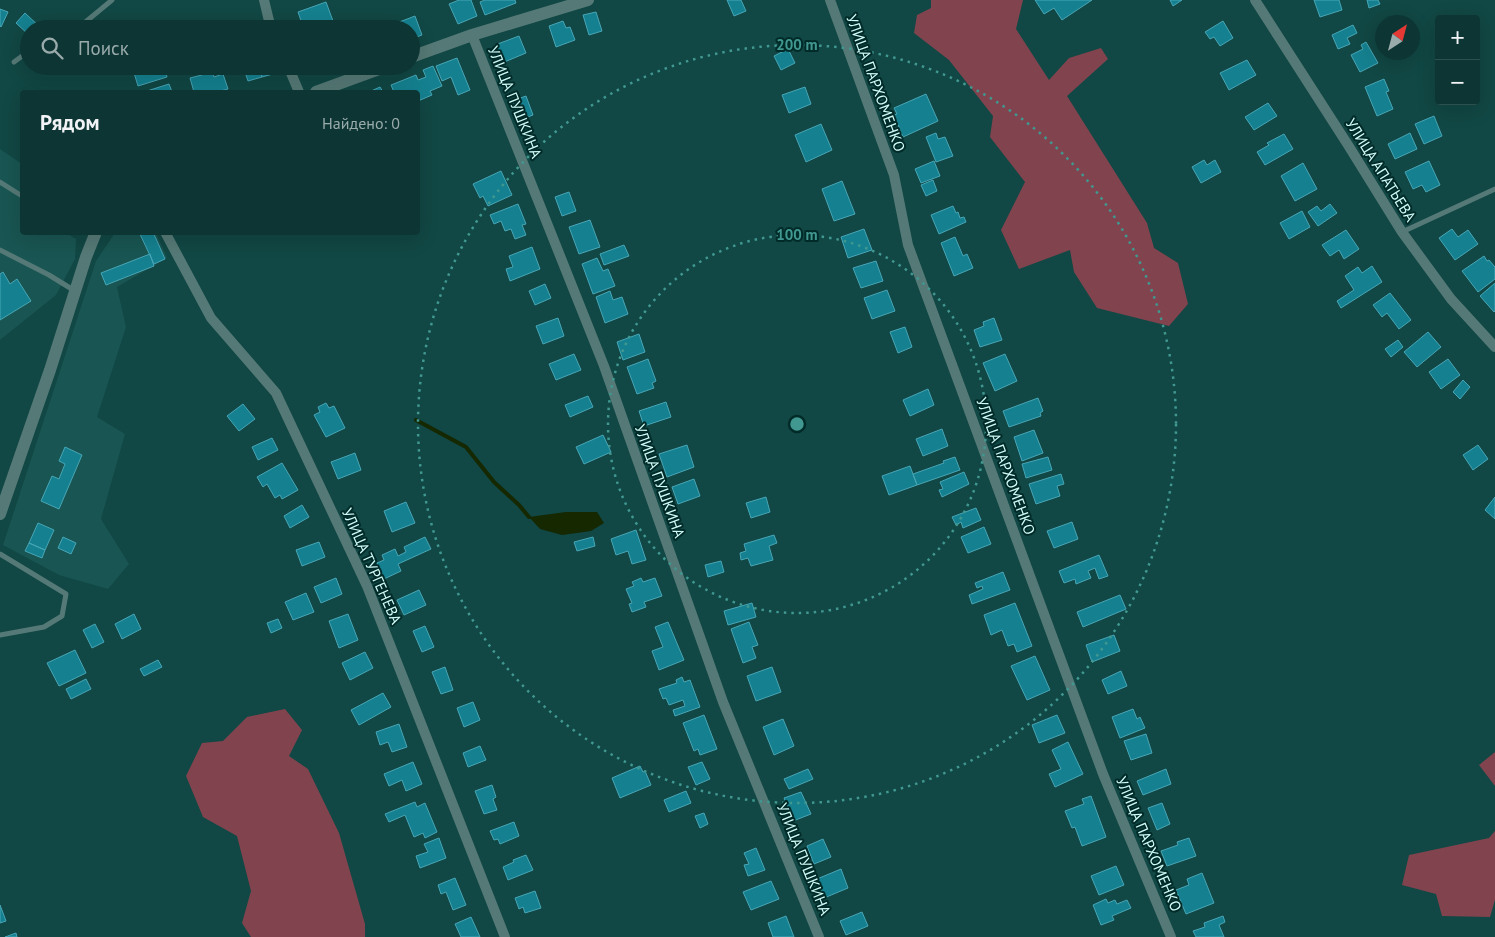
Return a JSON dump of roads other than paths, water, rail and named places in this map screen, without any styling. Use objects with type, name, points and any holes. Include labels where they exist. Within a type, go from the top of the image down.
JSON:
[{"type":"street","points":[[264,0],[270,20]]},
{"type":"street","points":[[420,54],[472,35],[588,0]]},
{"type":"street","name":"УЛИЦА ПАРХОМЕНКО","points":[[830,0],[894,175],[912,254],[1104,774],[1171,937]]},
{"type":"street","name":"УЛИЦА АПАТЬЕВА","points":[[1254,0],[1402,232],[1452,300],[1495,346]]},
{"type":"street","name":"УЛИЦА ПУШКИНА","points":[[472,35],[604,366],[723,702],[819,937]]},
{"type":"street","points":[[292,75],[298,90]]},
{"type":"street","points":[[321,90],[362,75]]},
{"type":"street","points":[[0,514],[50,370],[93,235]]},
{"type":"street","name":"УЛИЦА ТУРГЕНЕВА","points":[[166,235],[211,318],[276,393],[367,586],[505,937]]},
{"type":"lane","points":[[88,20],[112,0]]},
{"type":"lane","points":[[14,62],[20,58]]},
{"type":"lane","points":[[0,182],[20,195]]},
{"type":"lane","points":[[1402,232],[1495,189]]},
{"type":"lane","points":[[0,250],[50,275],[75,292]]},
{"type":"lane","points":[[0,554],[66,594],[62,616],[44,627],[0,635]]},
{"type":"waterway","points":[[416,420],[466,447],[494,482],[529,517]]}]
